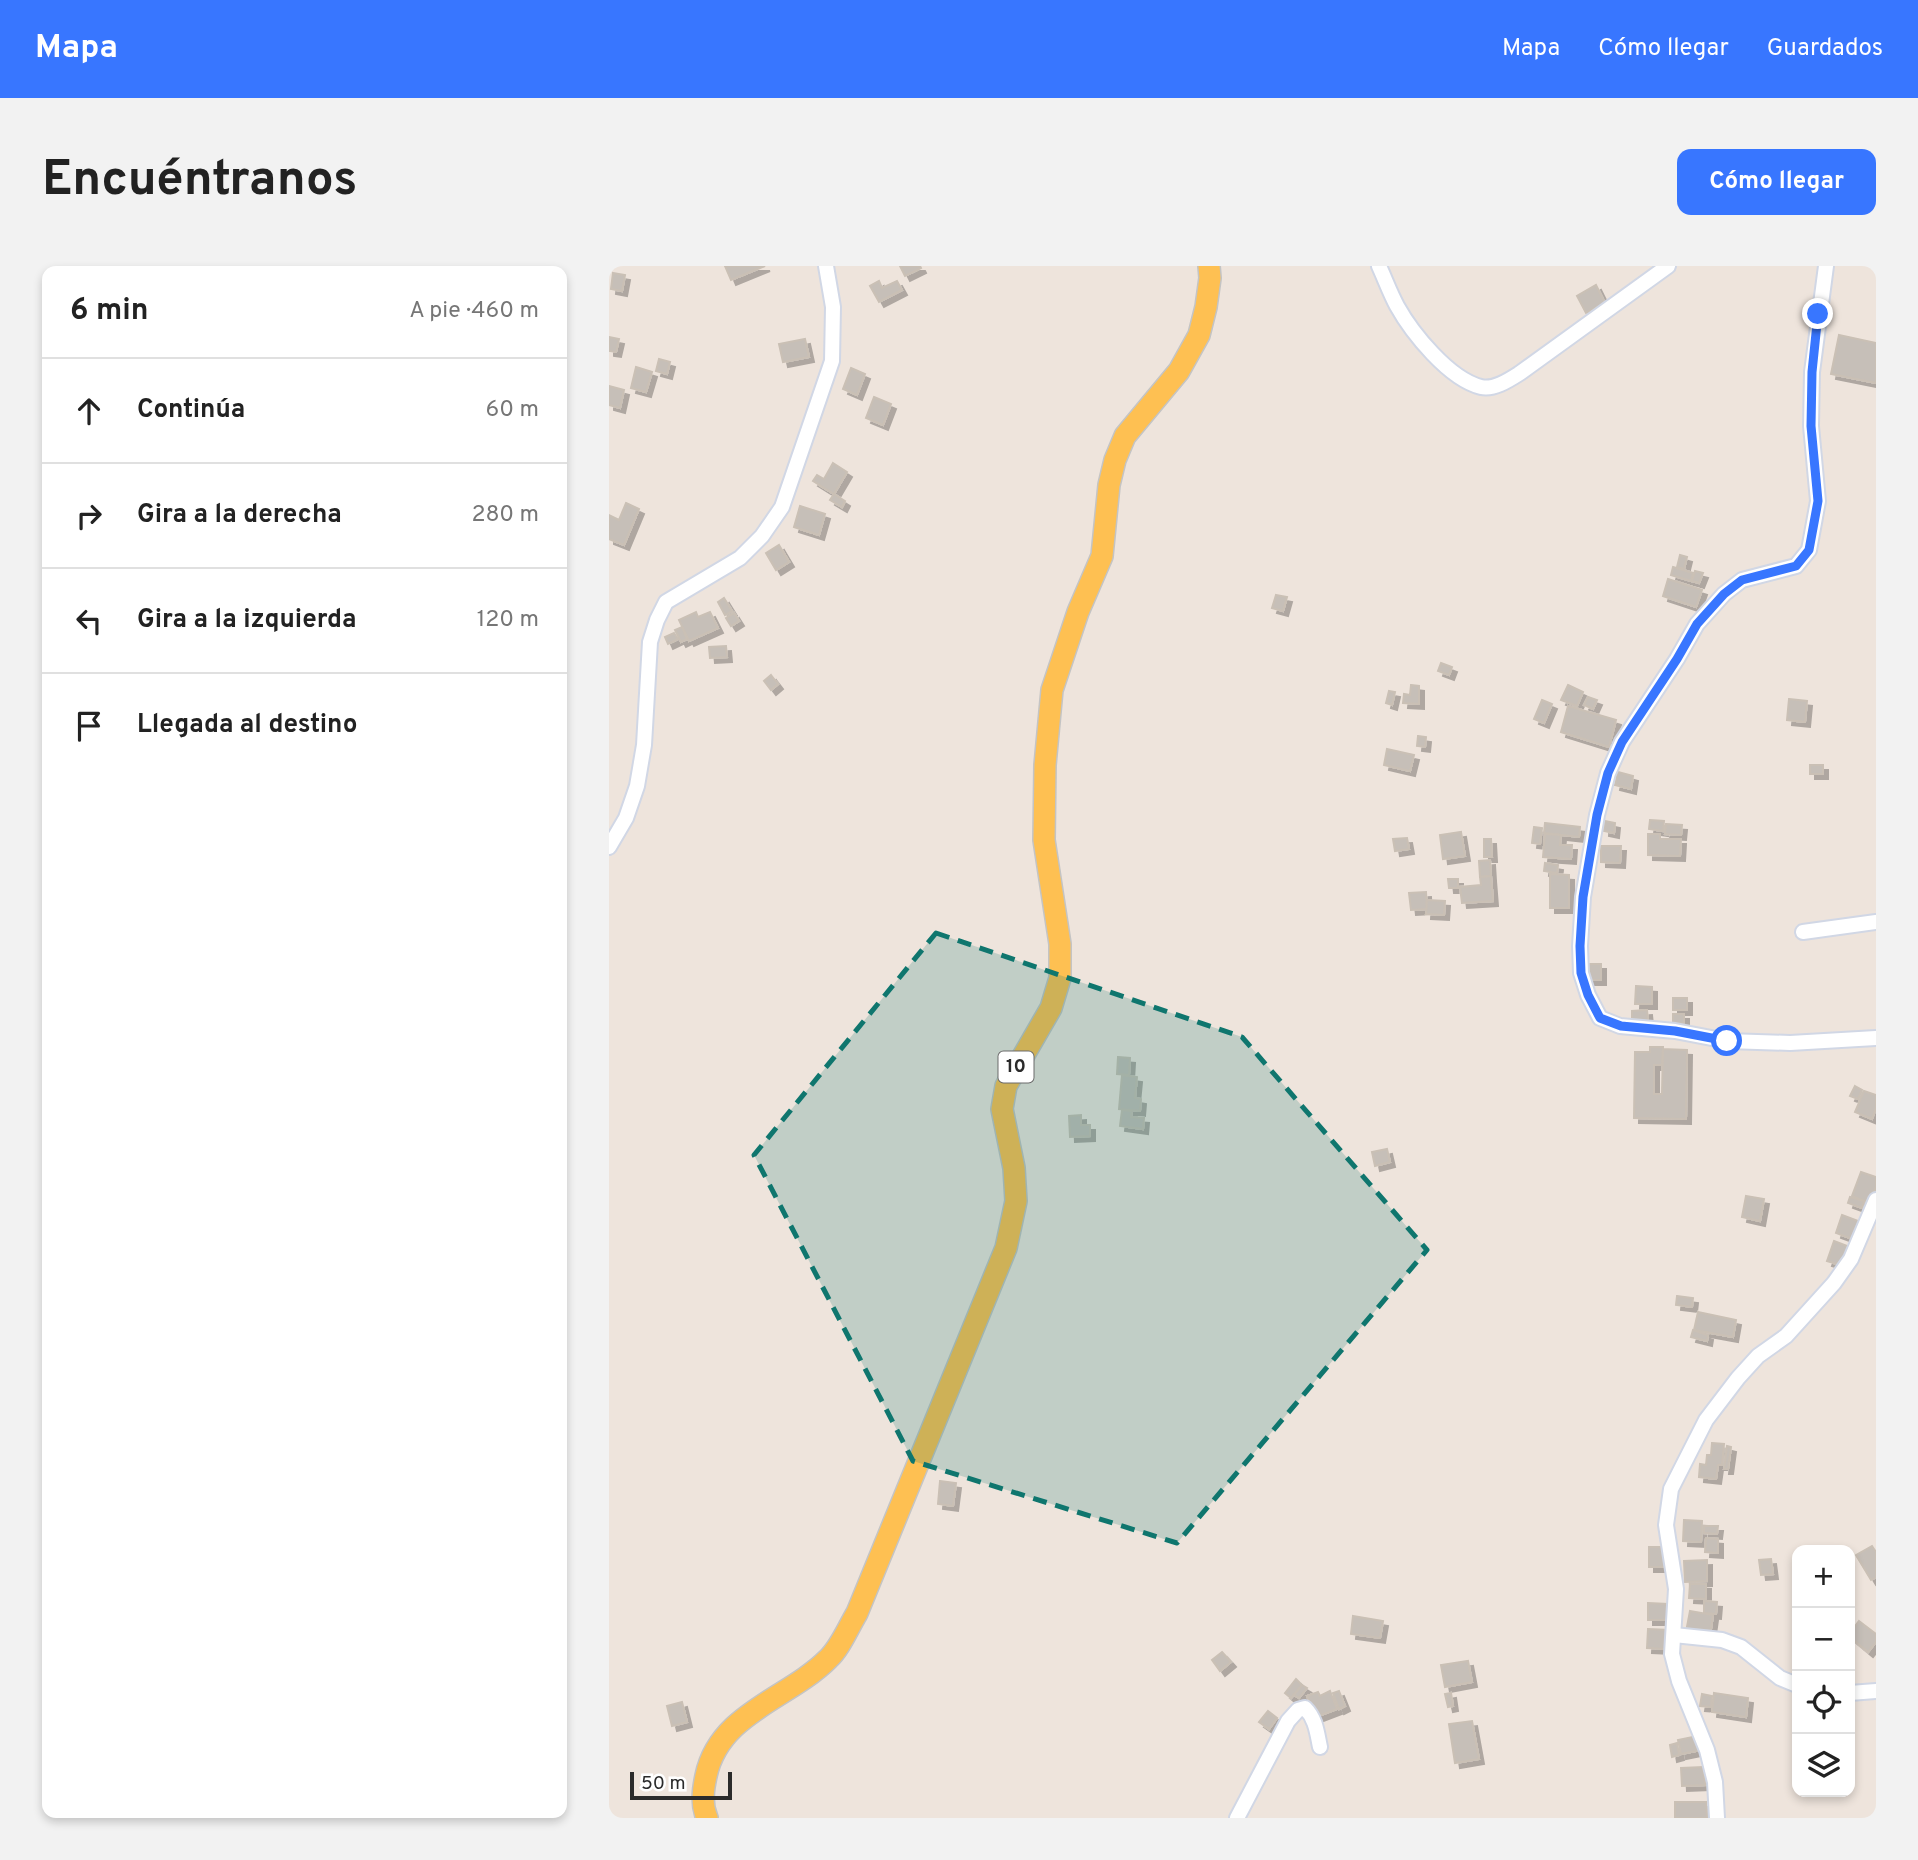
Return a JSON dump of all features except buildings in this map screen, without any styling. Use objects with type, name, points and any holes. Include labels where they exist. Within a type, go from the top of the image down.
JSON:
[{"type":"main road","name":"10","points":[[707,1818],[702,1792],[707,1767],[722,1739],[748,1713],[830,1658],[857,1613],[1006,1248],[1016,1201],[1014,1168],[1002,1109],[1006,1087],[1051,1008],[1060,978],[1060,944],[1044,840],[1045,765],[1052,690],[1077,612],[1102,556],[1109,485],[1115,460],[1125,436],[1179,371],[1199,335],[1207,297],[1209,266]]},
{"type":"street","points":[[609,847],[626,818],[637,786],[644,745],[650,642],[666,602],[740,558],[762,536],[782,507],[832,360],[833,307],[826,266]]},
{"type":"street","points":[[1379,266],[1395,304],[1412,330],[1458,376],[1482,388],[1503,384],[1520,373],[1668,266]]},
{"type":"street","points":[[1826,266],[1812,372],[1811,426],[1818,501],[1809,550],[1796,566],[1742,580],[1724,594],[1697,624],[1671,670],[1622,742],[1608,773],[1597,815],[1583,897],[1581,973],[1588,995],[1600,1018],[1621,1026],[1675,1031],[1727,1041],[1790,1043],[1876,1038]]},
{"type":"street","points":[[1803,932],[1876,922]]},
{"type":"street","points":[[1717,1818],[1715,1782],[1707,1750],[1679,1681],[1672,1654],[1676,1589],[1666,1525],[1671,1489],[1706,1420],[1738,1378],[1758,1356],[1786,1336],[1834,1283],[1851,1259],[1876,1200]]},
{"type":"street","points":[[1674,1635],[1722,1640],[1741,1647],[1780,1678],[1792,1683]]},
{"type":"street","points":[[1855,1692],[1876,1690]]},
{"type":"street","points":[[1237,1818],[1288,1721],[1298,1710],[1305,1709],[1309,1712],[1316,1724],[1320,1747]]},
{"type":"highlighted area","points":[[936,933],[1242,1037],[1427,1250],[1177,1543],[913,1461],[754,1155]]},
{"type":"route","points":[[1727,1041],[1675,1031],[1621,1026],[1600,1018],[1588,995],[1581,973],[1583,897],[1597,815],[1608,773],[1622,742],[1697,624],[1724,594],[1742,580],[1796,566],[1809,550],[1818,501],[1811,426],[1812,372],[1818,314]]}]
